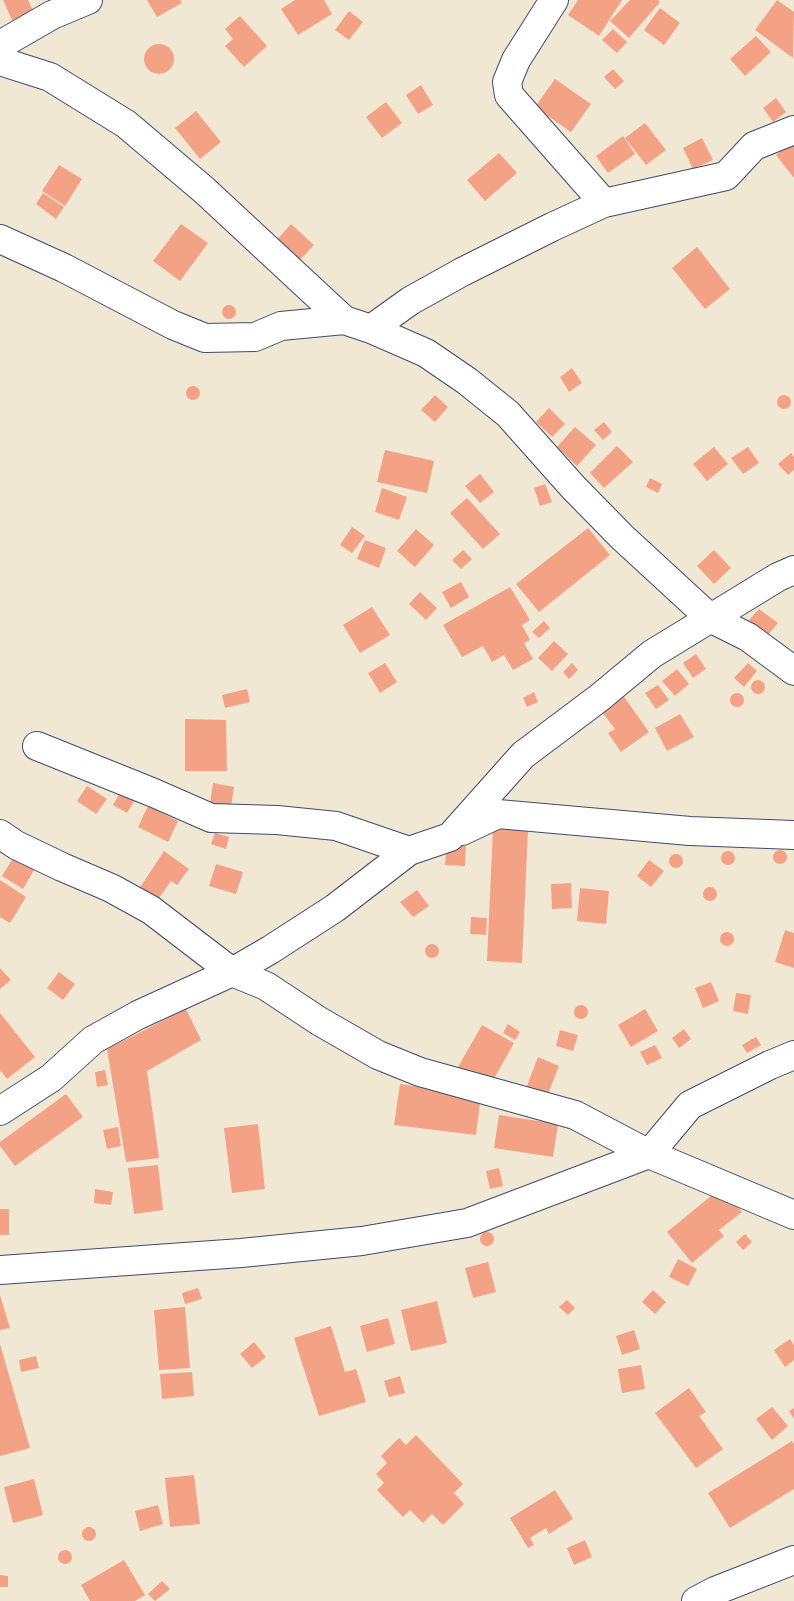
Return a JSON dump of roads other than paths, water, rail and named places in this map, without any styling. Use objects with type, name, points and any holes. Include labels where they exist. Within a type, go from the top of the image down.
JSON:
[{"type":"street","points":[[0,45],[52,15],[88,0]]},
{"type":"street","points":[[554,0],[516,60],[508,82],[509,95],[604,203]]},
{"type":"street","points":[[0,61],[50,77],[126,124],[204,190],[344,320]]},
{"type":"street","points":[[371,329],[410,301],[552,226],[604,203],[726,176],[754,146],[794,130]]},
{"type":"street","points":[[0,239],[64,268],[173,325],[205,338],[255,337],[281,326],[344,320],[371,329],[426,353],[467,381],[508,414],[573,487],[622,538],[710,618],[748,637],[794,671]]},
{"type":"street","points":[[450,837],[523,755],[599,698],[652,654],[778,577],[794,570]]},
{"type":"street","points":[[37,746],[212,818],[277,820],[336,826],[408,852]]},
{"type":"street","points":[[0,1111],[51,1078],[93,1040],[138,1015],[232,972],[270,950],[335,908],[408,852],[450,837],[498,814],[690,831],[794,835]]},
{"type":"street","points":[[0,834],[24,848],[111,888],[151,910],[232,972],[266,986],[319,1021],[378,1055],[430,1074],[575,1115],[649,1154],[794,1215]]},
{"type":"street","points":[[0,1270],[241,1253],[362,1241],[467,1223],[649,1154],[690,1105],[794,1055]]},
{"type":"street","points":[[696,1601],[715,1591],[794,1560]]}]
